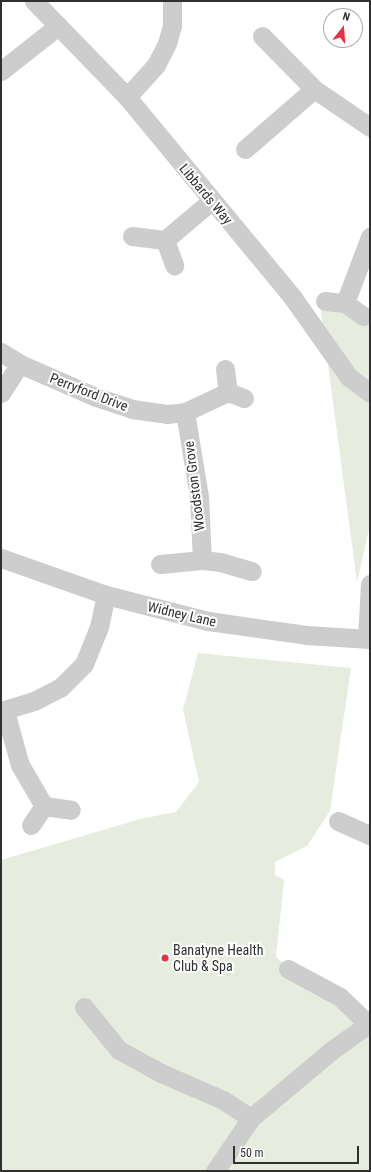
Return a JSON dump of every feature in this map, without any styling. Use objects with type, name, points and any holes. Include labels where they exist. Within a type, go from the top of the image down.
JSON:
[{"type":"street","name":"Libbards Way","points":[[34,1],[127,97],[211,202],[293,298],[350,377],[370,393]]},
{"type":"street","points":[[127,97],[156,65],[167,43],[172,26],[172,1]]},
{"type":"street","points":[[1,71],[58,26]]},
{"type":"street","points":[[262,36],[301,73],[314,89],[370,126]]},
{"type":"street","points":[[245,149],[314,89]]},
{"type":"street","points":[[132,236],[165,240],[211,202]]},
{"type":"street","points":[[345,303],[370,237]]},
{"type":"street","points":[[165,240],[174,265]]},
{"type":"street","points":[[324,301],[345,303],[363,316]]},
{"type":"street","name":"Perryford Drive","points":[[1,352],[20,364],[96,397],[132,409],[167,414],[185,412],[236,395],[225,369]]},
{"type":"street","points":[[1,392],[20,364]]},
{"type":"street","name":"Woodston Grove","points":[[185,412],[199,498],[202,560]]},
{"type":"street","name":"Widney Lane","points":[[1,558],[106,595],[208,621],[306,635],[368,639]]},
{"type":"street","points":[[160,564],[202,560],[220,562],[252,571]]},
{"type":"street","points":[[368,639],[370,584]]},
{"type":"street","points":[[44,806],[20,765],[3,711],[34,702],[60,688],[84,664],[99,627],[106,595]]},
{"type":"street","points":[[44,806],[71,810]]},
{"type":"street","points":[[31,825],[44,806]]},
{"type":"street","points":[[338,821],[370,835]]},
{"type":"street","points":[[215,1171],[251,1118],[332,1050],[367,1026],[340,997],[288,969]]},
{"type":"street","points":[[84,1007],[119,1050],[161,1073],[223,1100],[251,1118]]},
{"type":"green space","points":[[320,305],[370,323],[370,525],[357,582]]},
{"type":"green space","points":[[198,653],[351,668],[330,811],[307,846],[275,862],[275,875],[284,880],[276,957],[370,1033],[370,1171],[1,1171],[1,860],[140,819],[176,812],[199,782],[183,709]]},
{"type":"place","name":"Banatyne Health Club & Spa","points":[[165,958]]}]
